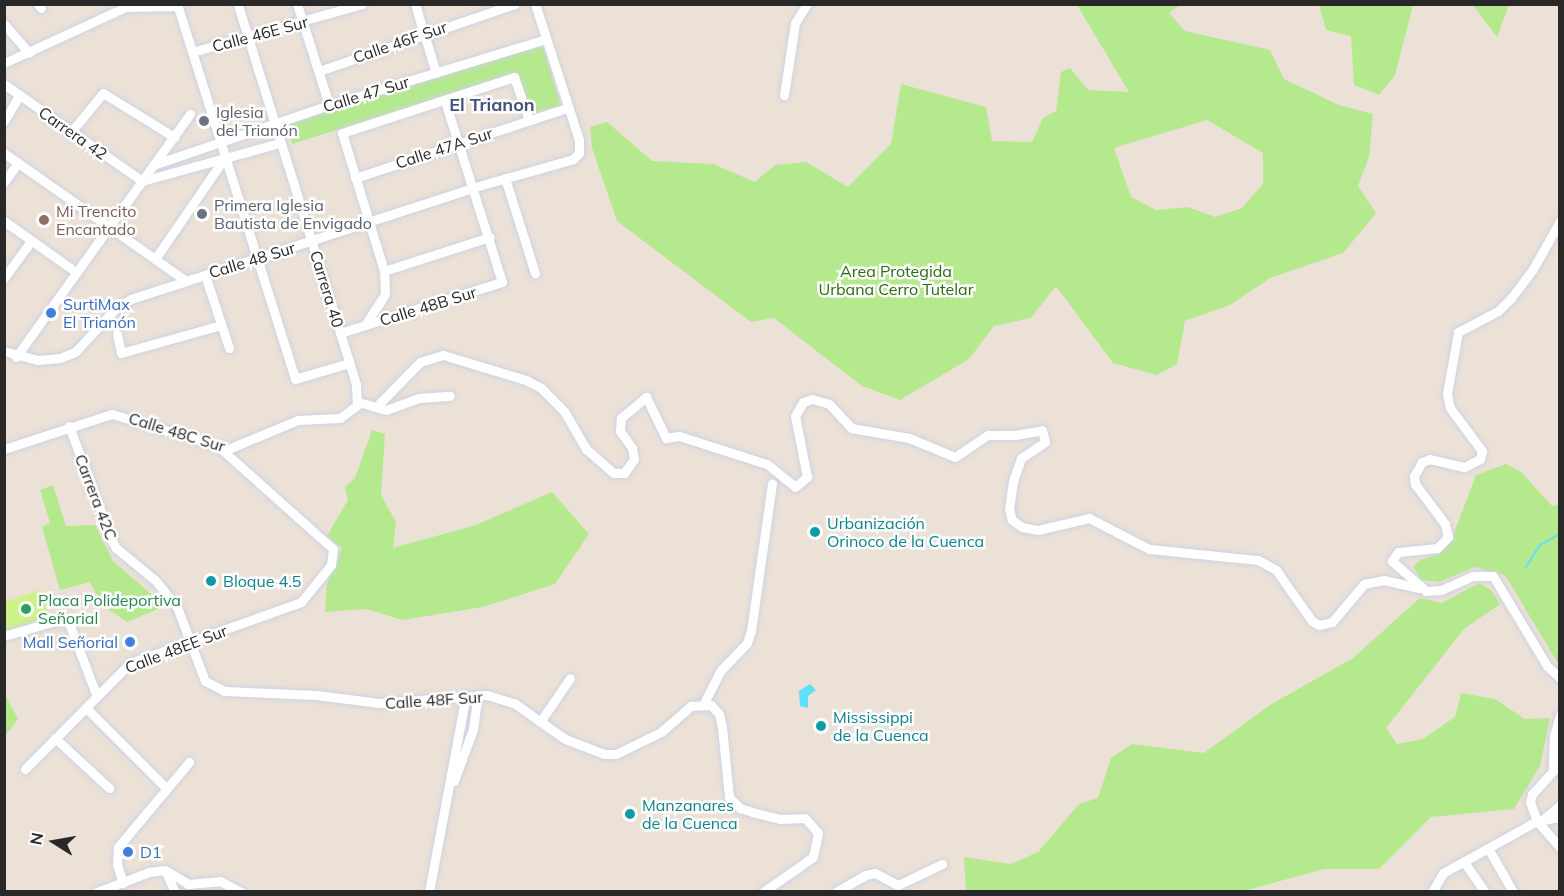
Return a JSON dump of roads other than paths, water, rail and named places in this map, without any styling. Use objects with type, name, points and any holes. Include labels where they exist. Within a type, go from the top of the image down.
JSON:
[{"type":"street","name":"Carrera 40","points":[[238,4],[279,143],[340,333],[358,402]]},
{"type":"street","points":[[297,4],[329,105]]},
{"type":"street","points":[[414,4],[436,73]]},
{"type":"street","name":"Calle 46F Sur","points":[[319,71],[423,33],[515,4]]},
{"type":"street","points":[[535,4],[567,108]]},
{"type":"street","points":[[784,95],[795,23],[807,4]]},
{"type":"street","points":[[4,63],[125,5],[178,5],[295,379],[349,363]]},
{"type":"street","name":"Calle 46E Sur","points":[[192,52],[303,23],[358,5]]},
{"type":"street","points":[[4,24],[29,53]]},
{"type":"street","name":"Calle 47 Sur","points":[[153,165],[329,105],[546,39]]},
{"type":"street","name":"Calle 47 Sur","points":[[355,178],[342,133],[514,77],[530,120]]},
{"type":"street","name":"Carrera 42","points":[[4,84],[142,181]]},
{"type":"street","points":[[71,132],[100,94],[106,94],[174,137]]},
{"type":"street","points":[[4,121],[19,96]]},
{"type":"street","points":[[384,271],[490,237],[445,101]]},
{"type":"street","name":"Calle 47A Sur","points":[[355,178],[567,108]]},
{"type":"street","name":"Calle 48 Sur","points":[[16,357],[38,360],[75,352],[116,308],[183,279],[205,275],[475,187],[573,159],[580,146],[567,108]]},
{"type":"street","points":[[4,351],[16,357],[190,114]]},
{"type":"street","points":[[142,181],[279,143]]},
{"type":"street","points":[[4,153],[183,279]]},
{"type":"street","points":[[155,259],[225,157]]},
{"type":"street","points":[[4,182],[18,163]]},
{"type":"street","points":[[355,178],[384,271],[385,294],[365,325]]},
{"type":"street","points":[[505,178],[535,273]]},
{"type":"street","points":[[4,221],[76,272]]},
{"type":"street","points":[[1419,588],[1395,566],[1394,556],[1437,548],[1448,537],[1445,524],[1415,484],[1417,469],[1430,459],[1464,467],[1480,459],[1482,450],[1450,408],[1447,394],[1454,341],[1467,326],[1498,311],[1510,299],[1533,269],[1560,221]]},
{"type":"street","name":"Calle 48B Sur","points":[[340,333],[499,284],[501,269],[490,237]]},
{"type":"street","points":[[4,278],[31,241]]},
{"type":"street","points":[[205,275],[229,348]]},
{"type":"street","points":[[117,334],[121,352],[221,325]]},
{"type":"street","points":[[376,407],[420,362],[443,355],[526,380],[542,388],[564,411],[586,449],[614,473],[624,473],[634,459],[632,448],[620,431],[621,418],[646,397],[666,438],[679,436],[767,464],[795,487],[807,477],[795,416],[803,402],[812,399],[829,404],[851,428],[909,438],[955,458],[988,435],[1015,435],[1042,430],[1045,438],[1042,446],[1018,462],[1009,509],[1012,520],[1022,527],[1038,530],[1070,520],[1094,519],[1149,549],[1258,560],[1276,570],[1312,621],[1319,625],[1332,622],[1364,584],[1384,580],[1433,592],[1473,576],[1493,576],[1547,666],[1560,678]]},
{"type":"street","points":[[358,402],[386,410],[419,398],[450,396]]},
{"type":"street","name":"Calle 48C Sur","points":[[4,449],[96,416],[126,415],[221,449],[247,444],[298,420],[340,418],[351,413],[358,402]]},
{"type":"street","name":"Carrera 42C","points":[[69,426],[111,539],[116,548],[155,580],[177,607],[189,645],[205,681]]},
{"type":"street","name":"Calle 48EE Sur","points":[[25,769],[86,708],[96,694],[130,663],[189,645],[301,602],[331,565],[333,549],[221,449]]},
{"type":"street","points":[[763,891],[813,857],[819,833],[806,818],[767,816],[740,808],[729,797],[719,714],[704,703],[721,670],[747,643],[751,630],[772,483]]},
{"type":"street","points":[[7,635],[62,619],[69,623],[96,694]]},
{"type":"street","points":[[540,722],[570,678]]},
{"type":"street","name":"Calle 48F Sur","points":[[205,681],[225,691],[316,694],[379,703],[465,699],[478,695],[514,703],[540,722],[594,751],[616,754],[661,732],[684,710],[704,703]]},
{"type":"street","points":[[445,803],[473,729],[478,695]]},
{"type":"street","points":[[429,891],[465,699]]},
{"type":"street","points":[[86,708],[166,788]]},
{"type":"street","points":[[1560,715],[1554,736],[1553,771],[1532,794],[1530,802],[1560,847]]},
{"type":"street","points":[[55,738],[110,788]]},
{"type":"street","points":[[123,883],[117,865],[118,847],[189,762]]},
{"type":"street","points":[[1432,891],[1443,873],[1541,820],[1560,805]]},
{"type":"street","points":[[1541,820],[1560,817]]},
{"type":"street","points":[[1488,848],[1513,891]]},
{"type":"street","points":[[1464,862],[1485,891]]},
{"type":"street","points":[[836,891],[864,875],[874,873],[898,885],[942,864]]},
{"type":"street","points":[[165,870],[175,891]]},
{"type":"street","points":[[97,891],[149,872],[165,870],[188,884],[220,881],[241,891]]},
{"type":"water","points":[[810,684],[816,690],[808,696],[808,708],[800,706],[799,691]]},
{"type":"waterway","points":[[1526,567],[1540,545],[1560,534]]},
{"type":"place","name":"Iglesia del Trianón","points":[[204,121]]},
{"type":"place","name":"Primera Iglesia Bautista de Envigado","points":[[202,214]]},
{"type":"place","name":"Mi Trencito Encantado","points":[[44,220]]},
{"type":"place","name":"SurtiMax El Trianón","points":[[51,313]]},
{"type":"place","name":"Urbanización Orinoco de la Cuenca","points":[[815,532]]},
{"type":"place","name":"Bloque 4.5","points":[[211,581]]},
{"type":"place","name":"Placa Polideportiva Señorial","points":[[26,609]]},
{"type":"place","name":"Mall Señorial","points":[[130,642]]},
{"type":"place","name":"Mississippi de la Cuenca","points":[[821,726]]},
{"type":"place","name":"Manzanares de la Cuenca","points":[[630,814]]},
{"type":"place","name":"D1","points":[[128,852]]},
{"type":"district","name":"El Trianon","points":[[492,105]]},
{"type":"park label","name":"Area Protegida Urbana Cerro Tutelar","points":[[896,280]]}]
